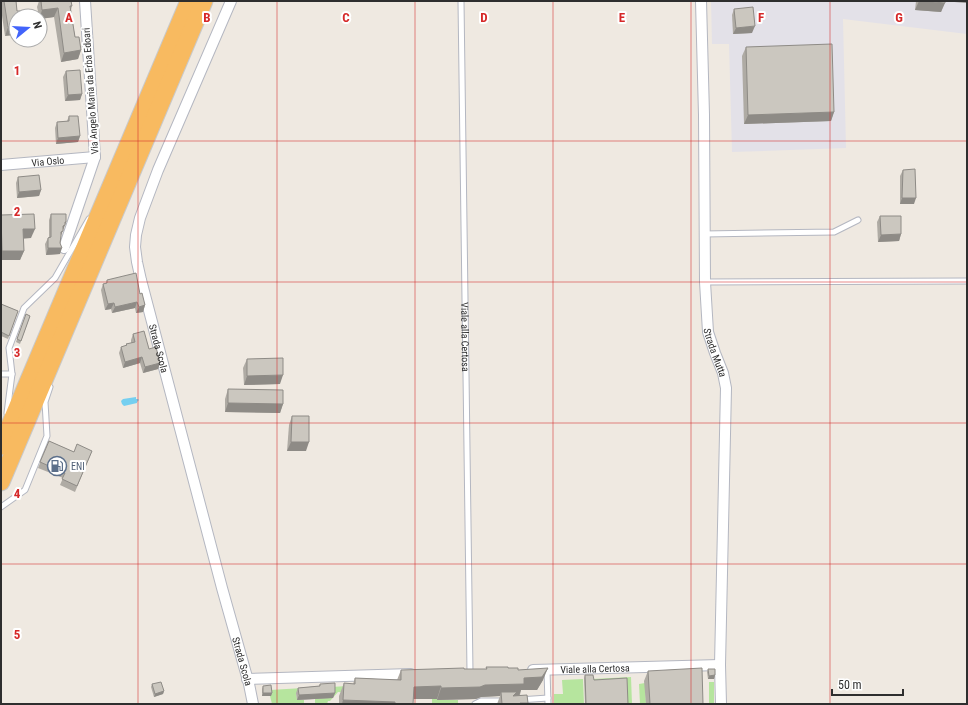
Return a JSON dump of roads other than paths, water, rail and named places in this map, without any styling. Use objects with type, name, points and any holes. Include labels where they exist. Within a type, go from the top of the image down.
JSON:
[{"type":"highway","points":[[1,446],[189,1]]},
{"type":"highway","points":[[1,482],[204,1]]},
{"type":"street","name":"Via Angelo Maria da Erba Edoari","points":[[64,248],[95,158],[85,1]]},
{"type":"street","name":"Strada Scola","points":[[231,1],[150,190],[138,223],[136,246],[140,275],[253,704]]},
{"type":"street","name":"Strada Mutta","points":[[701,1],[704,115],[705,282],[708,332],[723,373],[726,388],[720,665],[721,704]]},
{"type":"street","name":"Via Oslo","points":[[1,165],[95,158]]},
{"type":"street","name":"Viale alla Certosa","points":[[524,671],[720,665]]},
{"type":"street","points":[[247,678],[423,674]]},
{"type":"lane","name":"Viale alla Certosa","points":[[461,1],[470,672]]},
{"type":"lane","points":[[97,204],[120,165]]},
{"type":"lane","points":[[6,417],[12,374],[8,348],[24,308],[55,278],[93,211]]},
{"type":"lane","points":[[704,234],[834,232],[858,220]]},
{"type":"lane","points":[[705,282],[967,281]]},
{"type":"lane","points":[[54,371],[74,310]]},
{"type":"lane","points":[[1,374],[12,374]]},
{"type":"lane","points":[[1,506],[25,490],[47,436],[45,402],[52,379]]},
{"type":"lane","points":[[475,704],[481,701],[548,701],[547,670]]},
{"type":"water","points":[[136,397],[136,399],[139,400],[137,403],[124,406],[122,404],[121,401],[123,399]]},
{"type":"place","name":"ENI","points":[[57,466]]}]
